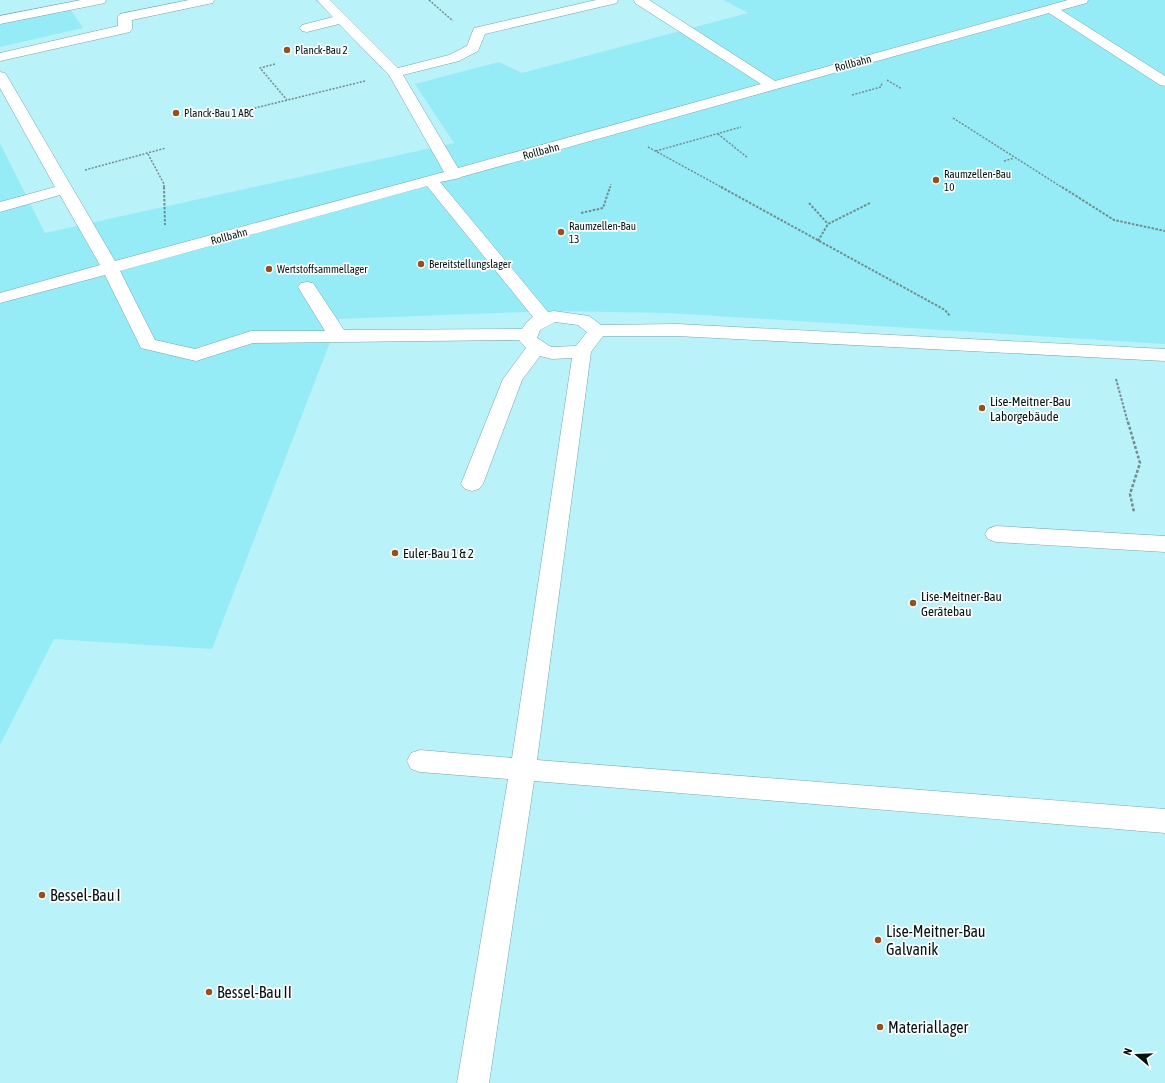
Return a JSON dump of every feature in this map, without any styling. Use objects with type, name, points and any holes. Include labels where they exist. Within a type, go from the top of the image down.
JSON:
[{"type":"lane","points":[[0,20],[100,0]]},
{"type":"lane","points":[[0,49],[88,26],[125,29],[125,17],[208,0]]},
{"type":"lane","points":[[323,0],[395,73],[454,175]]},
{"type":"lane","points":[[395,73],[454,58],[473,48],[479,31],[612,0]]},
{"type":"lane","points":[[640,0],[772,85]]},
{"type":"lane","name":"Rollbahn","points":[[0,298],[454,175],[772,85],[1082,0]]},
{"type":"lane","points":[[75,5],[88,26]]},
{"type":"lane","points":[[1051,9],[1165,82]]},
{"type":"lane","points":[[307,28],[342,20]]},
{"type":"lane","points":[[0,57],[88,26]]},
{"type":"lane","points":[[0,76],[110,268],[148,344],[196,355],[251,337],[338,336],[532,341],[552,354],[582,351]]},
{"type":"lane","points":[[430,181],[544,319]]},
{"type":"lane","points":[[0,207],[62,183]]},
{"type":"lane","points":[[307,287],[338,336]]},
{"type":"lane","points":[[472,484],[513,379],[532,341],[530,330],[537,322],[554,316],[583,320],[597,331],[677,330],[977,344],[1165,355]]},
{"type":"lane","points":[[473,1083],[523,768],[582,351],[592,340],[597,331]]},
{"type":"lane","points":[[996,534],[1165,544]]},
{"type":"lane","points":[[420,761],[523,768],[1165,821]]},
{"type":"path","points":[[429,0],[462,28],[479,31]]},
{"type":"path","points":[[275,64],[260,68],[287,100]]},
{"type":"path","points":[[251,109],[395,73]]},
{"type":"path","points":[[852,95],[881,87],[883,78]]},
{"type":"path","points":[[953,118],[1114,220],[1165,231]]},
{"type":"path","points":[[656,152],[741,127]]},
{"type":"path","points":[[617,130],[945,310],[977,344]]},
{"type":"path","points":[[717,134],[748,158]]},
{"type":"path","points":[[62,183],[166,148]]},
{"type":"path","points":[[148,154],[164,184],[165,225],[181,249]]},
{"type":"path","points":[[1004,161],[1015,157]]},
{"type":"path","points":[[581,213],[603,208],[611,184]]},
{"type":"path","points":[[809,203],[828,224]]},
{"type":"path","points":[[818,240],[828,224],[870,203]]},
{"type":"path","points":[[1108,352],[1140,463],[1130,494],[1142,543]]},
{"type":"shaded area","points":[[0,0],[1165,0],[1165,1083],[0,1083]]},
{"type":"shaded area","points":[[723,0],[1165,0],[1165,344],[669,313],[553,311],[339,319],[212,649],[54,639],[0,745],[0,143],[45,233],[454,143],[415,84],[499,62],[522,73],[748,13]]},
{"type":"shaded area","points":[[70,9],[83,28],[0,47],[0,24]]},
{"type":"place","name":"Planck-Bau 2","points":[[287,50]]},
{"type":"place","name":"Planck-Bau 1 ABC","points":[[176,113]]},
{"type":"place","name":"Raumzellen-Bau 10","points":[[936,180]]},
{"type":"place","name":"Raumzellen-Bau 13","points":[[561,232]]},
{"type":"place","name":"Bereitstellungslager","points":[[421,264]]},
{"type":"place","name":"Wertstoffsammellager","points":[[269,269]]},
{"type":"place","name":"Lise-Meitner-Bau Laborgebäude","points":[[982,408]]},
{"type":"place","name":"Euler-Bau 1 & 2","points":[[395,553]]},
{"type":"place","name":"Lise-Meitner-Bau Gerätebau","points":[[913,603]]},
{"type":"place","name":"Bessel-Bau I","points":[[42,895]]},
{"type":"place","name":"Lise-Meitner-Bau Galvanik","points":[[878,940]]},
{"type":"place","name":"Bessel-Bau II","points":[[209,992]]},
{"type":"place","name":"Materiallager","points":[[880,1027]]}]
